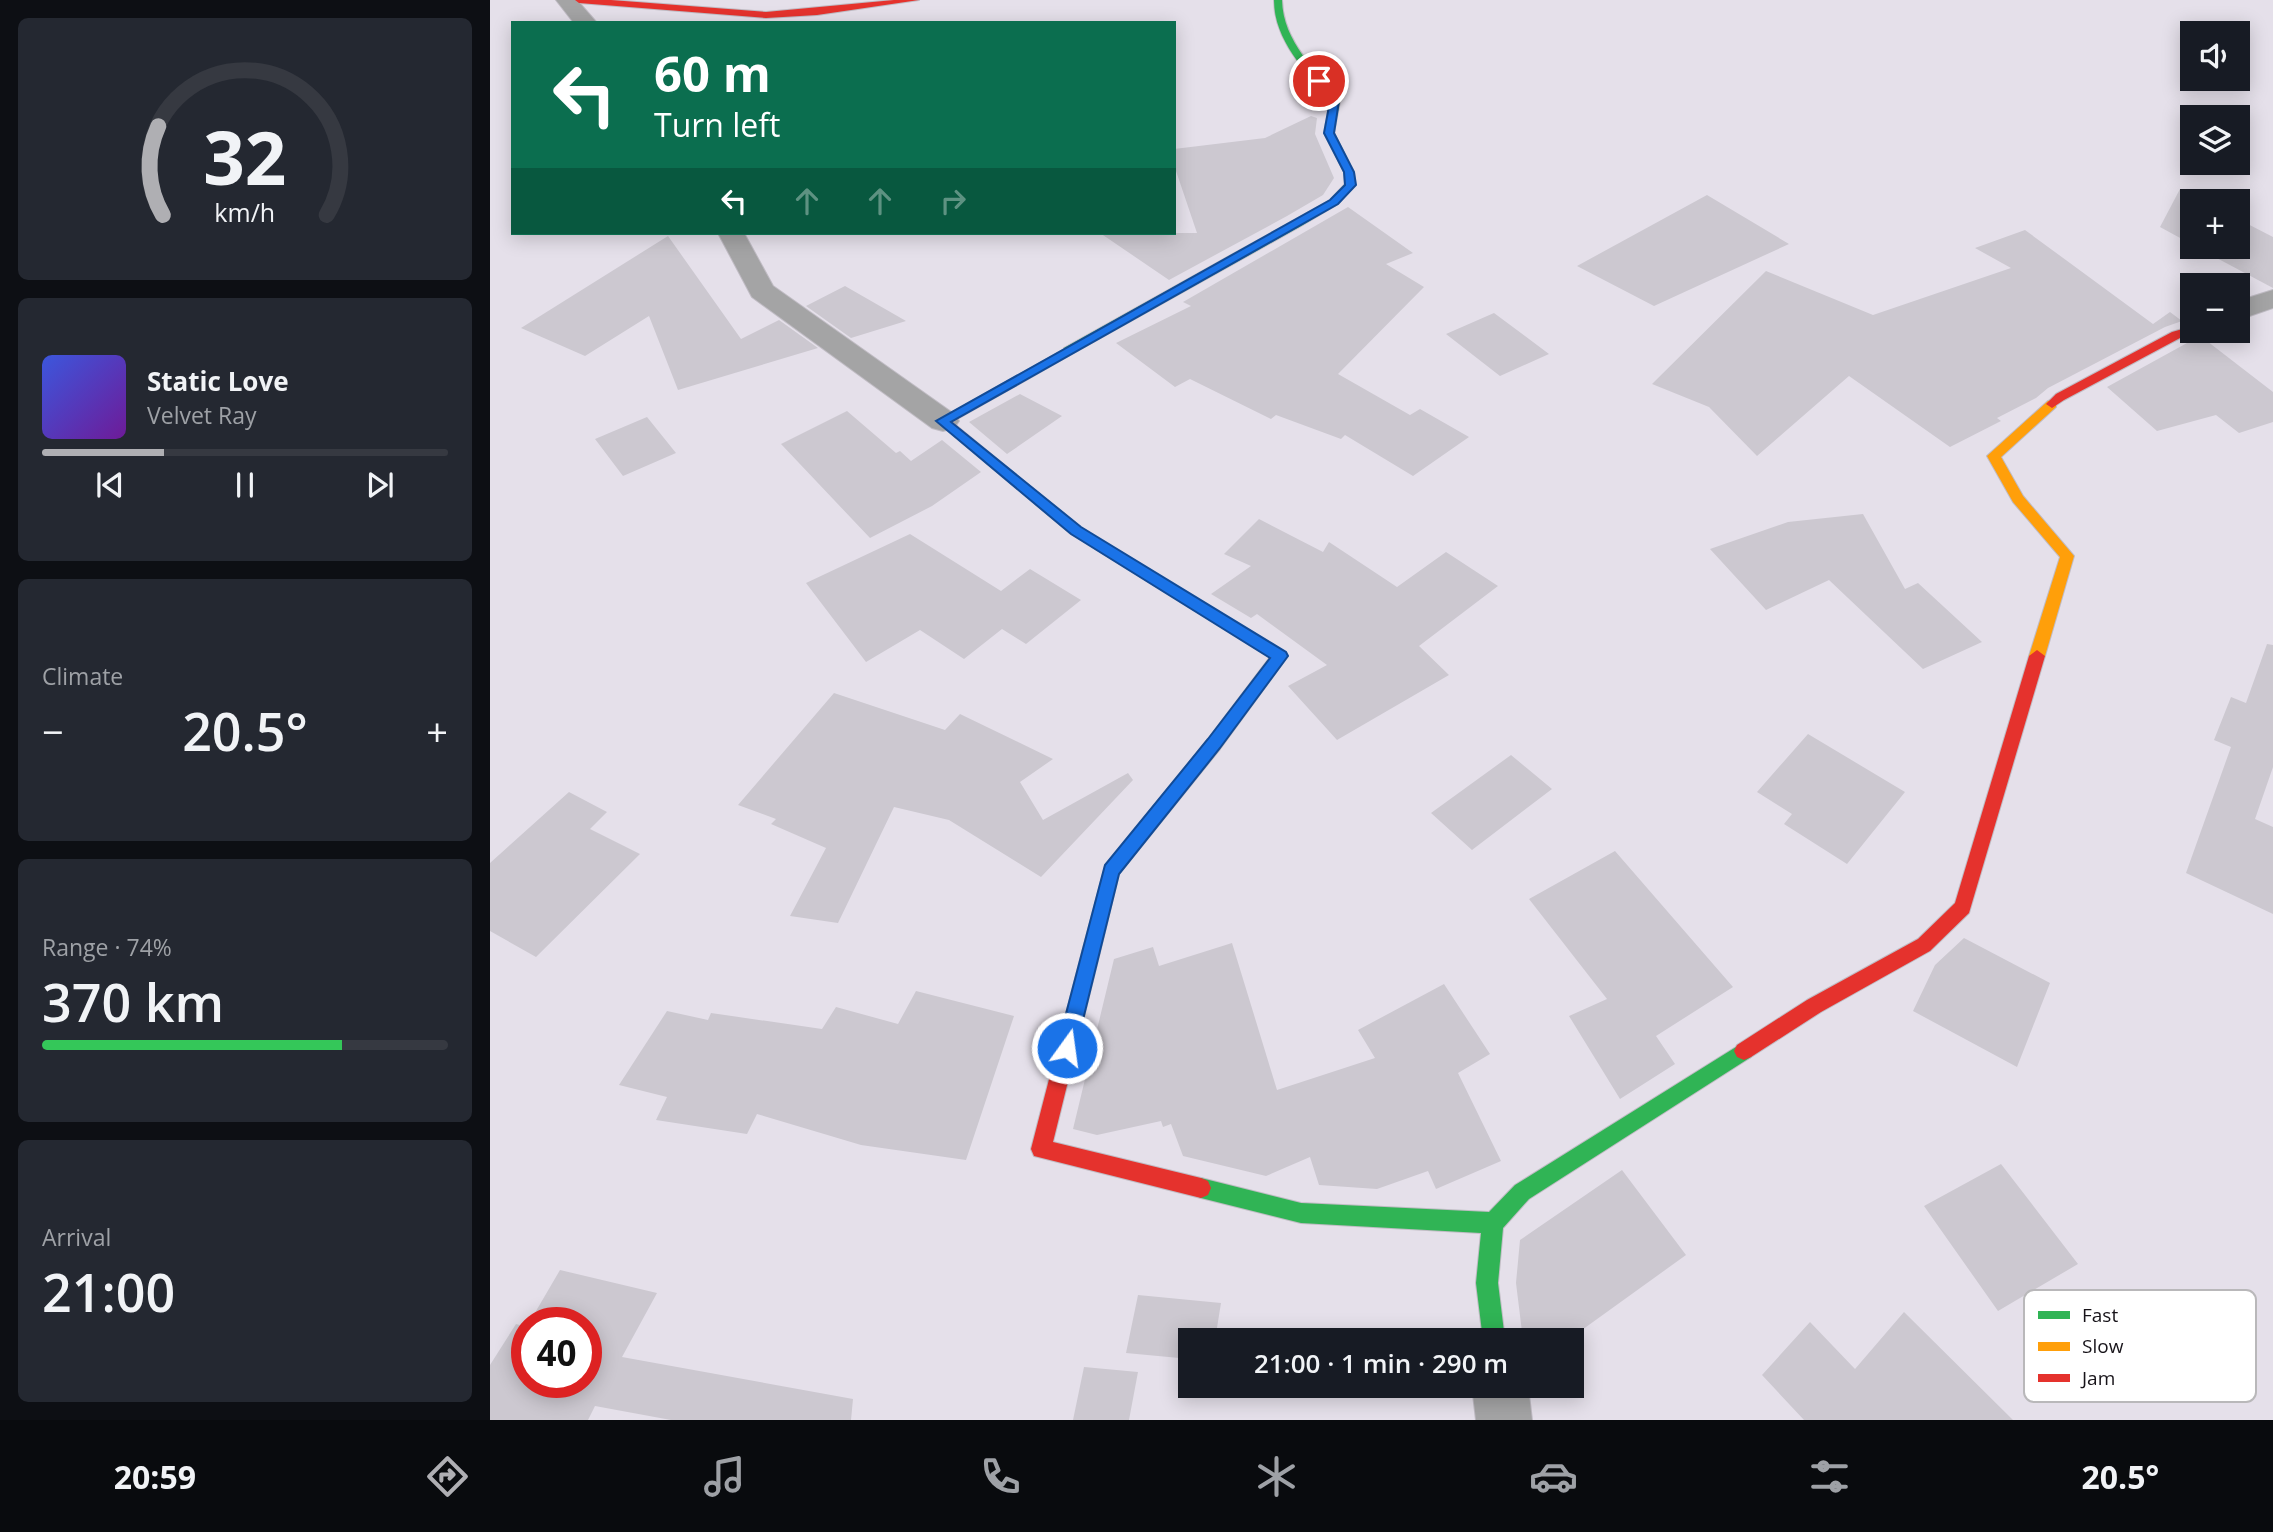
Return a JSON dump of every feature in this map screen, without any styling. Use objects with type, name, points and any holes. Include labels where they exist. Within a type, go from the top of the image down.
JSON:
[{"type":"street","points":[[566,0],[584,21]]},
{"type":"street","points":[[579,0],[765,15],[817,12],[915,0]]},
{"type":"street","points":[[943,421],[1297,224],[1334,202],[1350,185],[1349,172],[1329,133],[1335,101],[1288,39],[1276,15],[1278,0]]},
{"type":"street","points":[[732,235],[762,291],[943,421],[1076,531],[1280,656],[1214,744],[1111,871],[1041,1149],[1301,1213],[1493,1223]]},
{"type":"street","points":[[2250,307],[2273,298]]},
{"type":"street","points":[[1493,1328],[1487,1283],[1493,1223],[1522,1192],[1814,1006],[1924,945],[1964,906],[2067,556],[2018,499],[1994,456],[2060,397],[2180,334]]},
{"type":"street","points":[[1501,1398],[1504,1420]]},
{"type":"building","points":[[1311,116],[1317,118],[1315,134],[1334,178],[1323,195],[1169,280],[1103,235],[1197,233],[1176,171],[1176,149],[1265,138]]},
{"type":"building","points":[[2180,189],[2180,238],[2160,227]]},
{"type":"building","points":[[1707,195],[1789,244],[1654,306],[1577,266]]},
{"type":"building","points":[[1348,207],[1413,253],[1386,264],[1424,287],[1338,374],[1410,415],[1420,409],[1469,437],[1413,476],[1345,435],[1341,439],[1276,415],[1271,419],[1190,379],[1175,387],[1116,343],[1191,306],[1183,302]]},
{"type":"building","points":[[2250,225],[2273,237],[2273,288],[2250,276],[2250,273],[2245,273],[2219,259],[2250,259]]},
{"type":"building","points":[[2025,230],[2153,324],[2170,312],[2180,322],[2048,388],[2036,398],[1997,418],[2001,421],[1950,447],[1849,376],[1757,456],[1709,407],[1652,384],[1766,271],[1873,315],[2011,268],[1975,248]]},
{"type":"building","points":[[668,236],[741,339],[779,320],[818,348],[678,390],[649,316],[585,356],[521,328]]},
{"type":"building","points":[[845,286],[906,321],[851,338],[806,306]]},
{"type":"building","points":[[1494,313],[1549,354],[1500,376],[1446,334]]},
{"type":"building","points":[[2187,343],[2209,343],[2273,392],[2273,422],[2239,433],[2216,415],[2157,431],[2107,387]]},
{"type":"building","points":[[1020,394],[1062,416],[1007,454],[969,422]]},
{"type":"building","points":[[847,411],[896,453],[900,451],[911,461],[942,440],[981,472],[932,506],[870,538],[781,444]]},
{"type":"building","points":[[647,417],[676,453],[623,476],[595,439]]},
{"type":"building","points":[[1863,514],[1905,589],[1918,583],[1982,642],[1923,669],[1829,580],[1766,610],[1710,549],[1788,522]]},
{"type":"building","points":[[1259,519],[1323,552],[1329,542],[1397,587],[1446,552],[1498,586],[1419,646],[1449,675],[1337,740],[1288,686],[1327,665],[1257,614],[1251,618],[1211,594],[1251,566],[1224,554]]},
{"type":"building","points":[[910,534],[1001,591],[1030,569],[1081,600],[1026,644],[1002,629],[964,659],[920,630],[866,662],[806,583]]},
{"type":"building","points":[[2267,644],[2273,645],[2273,767],[2255,819],[2273,827],[2273,914],[2186,873],[2231,747],[2214,740],[2231,697],[2246,703]]},
{"type":"building","points":[[834,693],[945,730],[960,714],[1053,759],[1020,782],[1043,820],[1128,773],[1133,780],[1041,877],[949,820],[894,807],[838,923],[790,916],[826,848],[771,824],[776,819],[738,805]]},
{"type":"building","points":[[1808,734],[1905,792],[1847,864],[1784,824],[1792,814],[1757,792]]},
{"type":"building","points":[[1511,755],[1552,789],[1472,850],[1431,813]]},
{"type":"building","points":[[569,792],[607,812],[590,829],[640,854],[536,957],[490,931],[490,863]]},
{"type":"building","points":[[1615,851],[1733,987],[1656,1036],[1675,1064],[1620,1099],[1569,1016],[1607,999],[1529,899]]},
{"type":"building","points":[[1964,938],[2050,983],[2017,1067],[1913,1011],[1935,965]]},
{"type":"building","points":[[1232,943],[1277,1090],[1375,1058],[1358,1030],[1444,984],[1490,1054],[1458,1073],[1501,1161],[1436,1189],[1428,1171],[1377,1189],[1319,1185],[1310,1157],[1266,1176],[1183,1156],[1171,1124],[1163,1127],[1161,1121],[1097,1135],[1073,1129],[1114,959],[1153,947],[1159,966]]},
{"type":"building","points":[[916,991],[1014,1016],[966,1160],[861,1145],[757,1114],[747,1134],[656,1120],[667,1097],[619,1085],[667,1011],[708,1020],[711,1013],[822,1029],[836,1007],[898,1024]]},
{"type":"building","points":[[2001,1164],[2078,1264],[2034,1290],[2024,1290],[2024,1296],[1998,1311],[1924,1206]]},
{"type":"building","points":[[1622,1170],[1686,1255],[1584,1328],[1522,1328],[1516,1283],[1520,1240]]},
{"type":"building","points":[[560,1270],[657,1293],[622,1357],[853,1399],[851,1420],[671,1420],[595,1406],[588,1420],[490,1420],[490,1365],[511,1332],[511,1398],[602,1398],[602,1307],[538,1307]]},
{"type":"building","points":[[1138,1295],[1221,1303],[1217,1328],[1178,1328],[1178,1358],[1126,1353]]},
{"type":"building","points":[[1904,1312],[2013,1420],[1804,1420],[1762,1375],[1810,1322],[1855,1369]]},
{"type":"building","points":[[1084,1367],[1138,1372],[1129,1420],[1073,1420]]},
{"type":"traffic: fast","points":[[1068,351],[1297,224],[1334,202],[1350,185],[1349,172],[1329,133],[1335,101],[1289,40],[1278,13],[1278,0]]},
{"type":"traffic: fast","points":[[1493,1328],[1487,1283],[1493,1223],[1522,1192],[1744,1051]]},
{"type":"traffic: fast","points":[[1201,1188],[1301,1213],[1493,1223]]},
{"type":"traffic: slow","points":[[2037,656],[2067,556],[2018,499],[1994,456],[2052,404]]},
{"type":"traffic: slow","points":[[1091,952],[1111,871],[1214,744],[1280,656],[1099,545]]},
{"type":"traffic: jam","points":[[579,0],[766,15],[817,12],[915,0]]},
{"type":"traffic: jam","points":[[2052,404],[2060,397],[2180,334]]},
{"type":"traffic: jam","points":[[1068,351],[943,421],[1076,531],[1099,545]]},
{"type":"traffic: jam","points":[[1744,1051],[1814,1006],[1924,945],[1963,907],[2037,656]]},
{"type":"traffic: jam","points":[[1091,952],[1041,1149],[1201,1188]]},
{"type":"route","points":[[1067,1048],[1111,871],[1214,744],[1280,656],[1076,531],[943,421],[1334,202],[1350,185],[1349,172],[1329,133],[1335,101],[1319,81]]}]
